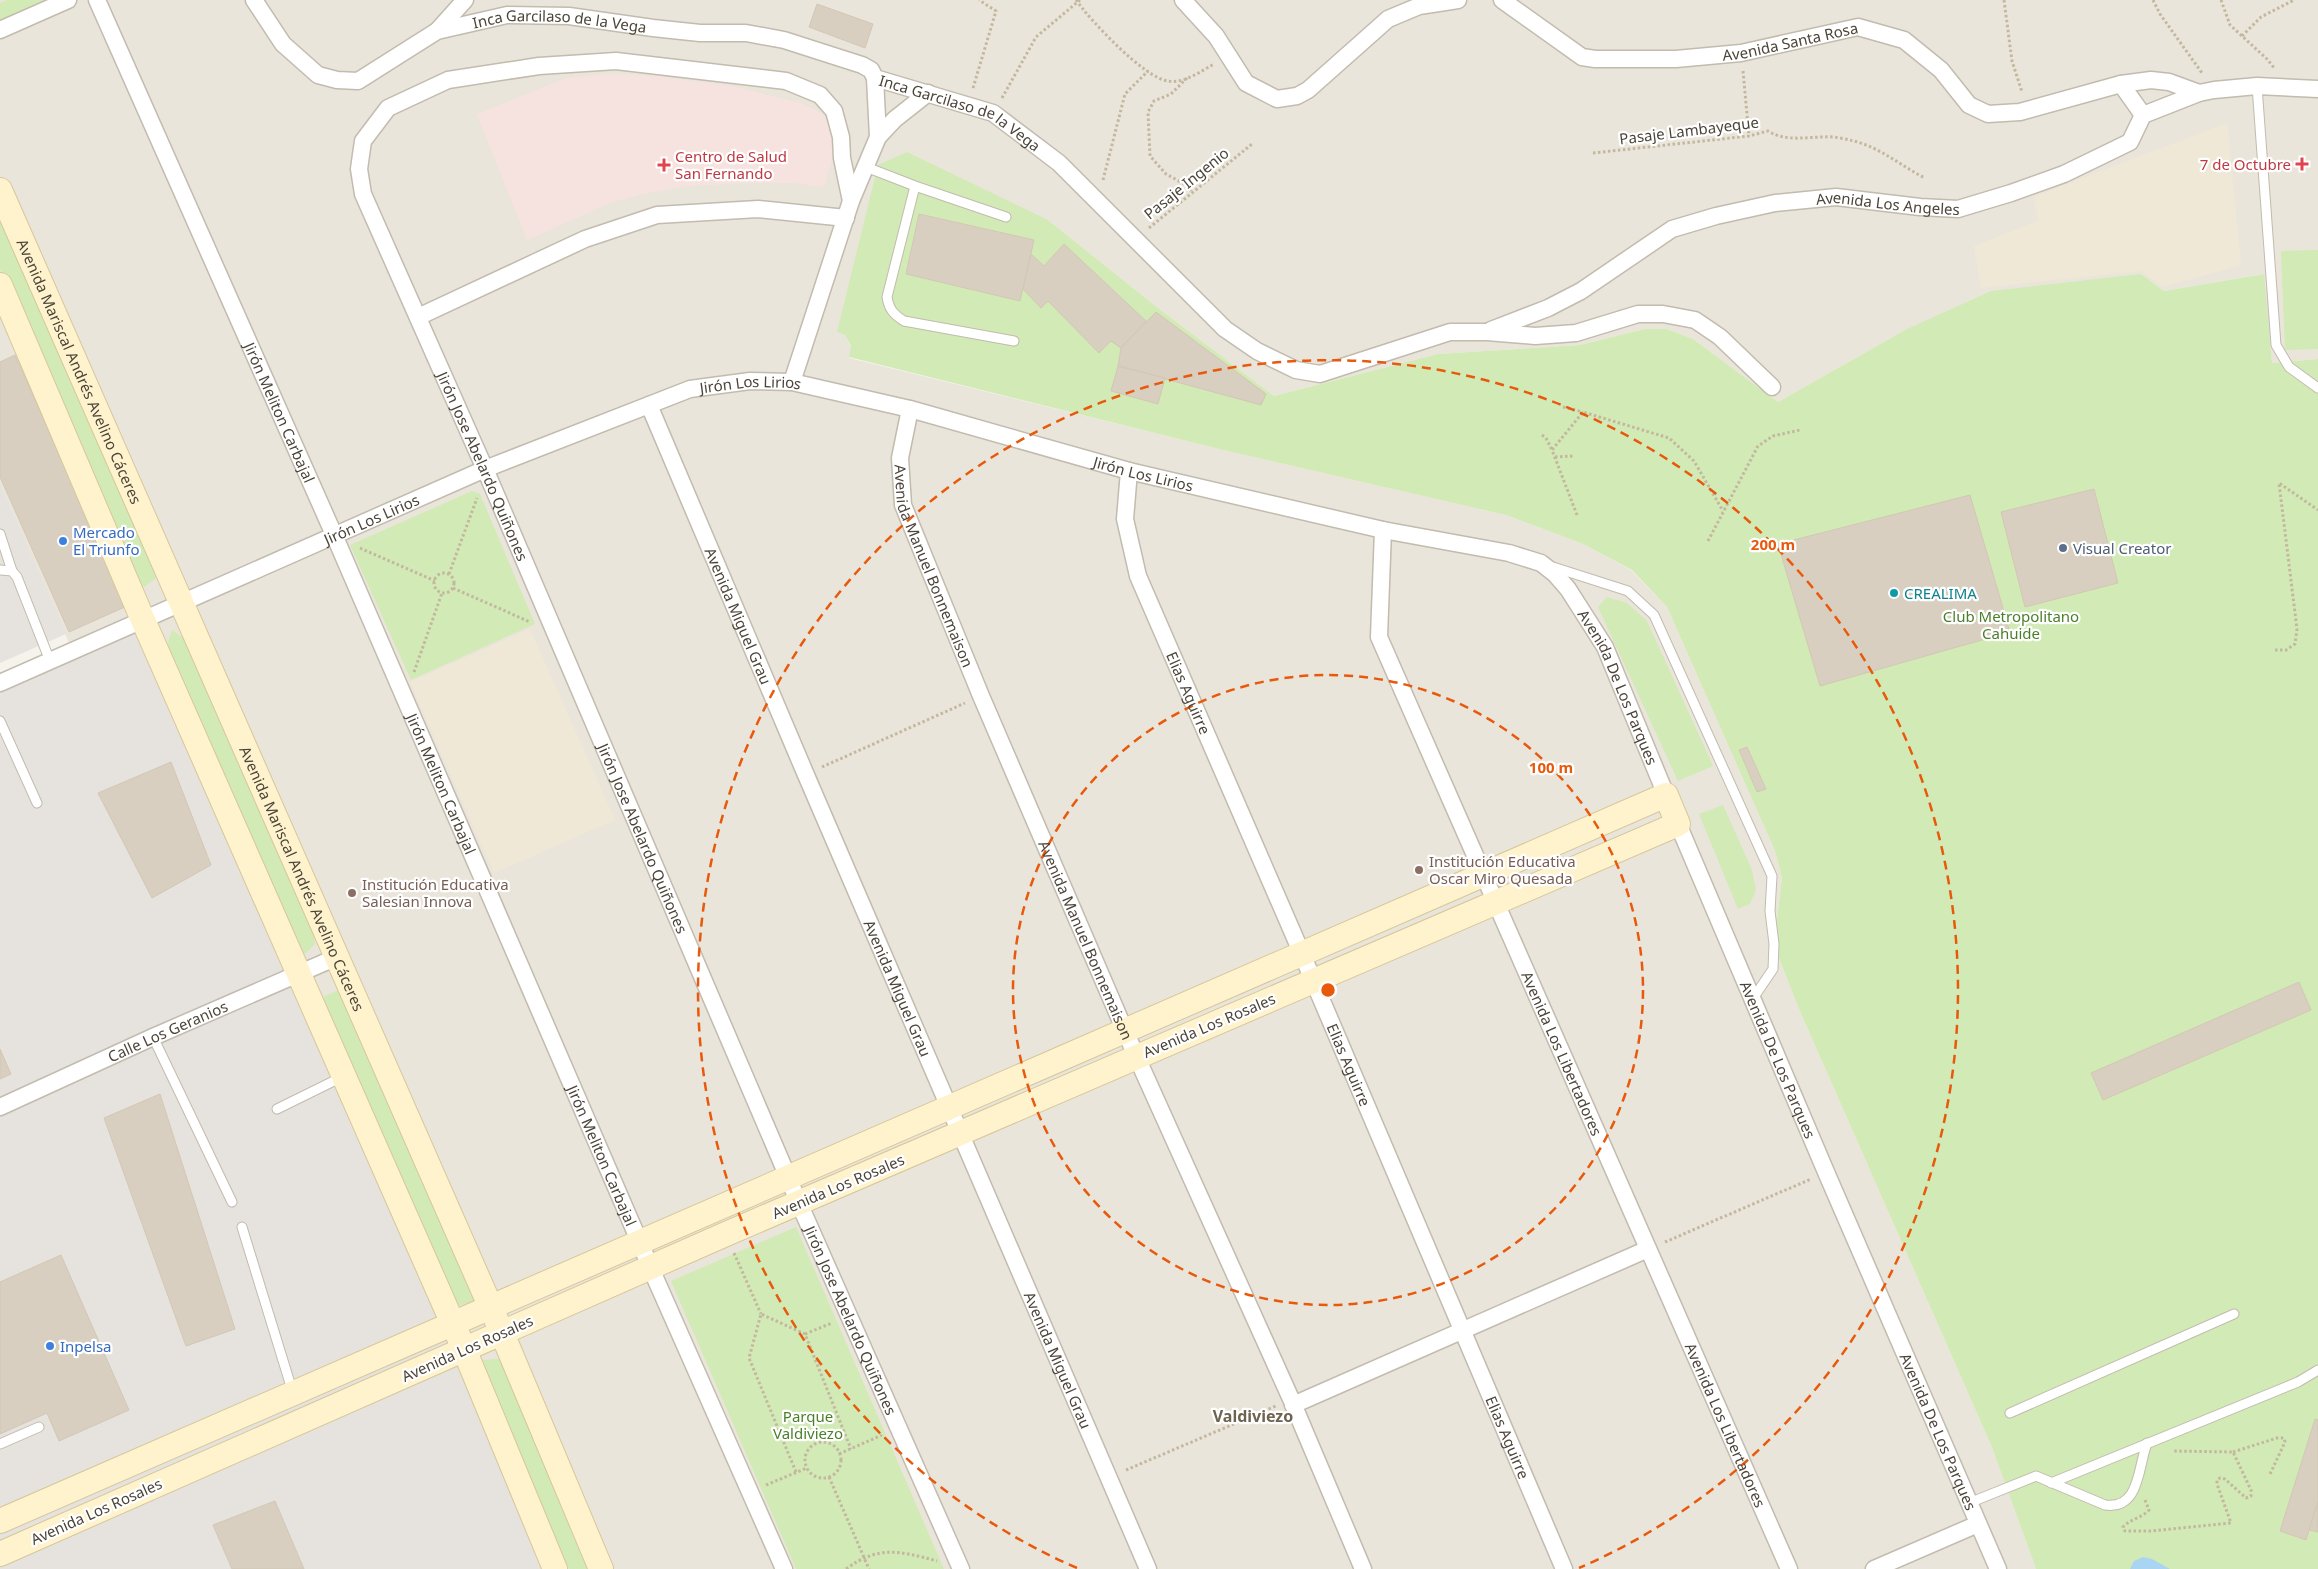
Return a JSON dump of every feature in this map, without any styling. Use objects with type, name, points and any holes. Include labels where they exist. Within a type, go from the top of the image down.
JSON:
[{"type":"street","points":[[0,30],[68,0]]},
{"type":"street","name":"Jirón Meliton Carbajal","points":[[97,0],[335,537],[640,1242],[784,1569]]},
{"type":"street","name":"Inca Garcilaso de la Vega","points":[[254,0],[283,44],[318,75],[337,80],[358,81],[437,31],[507,15],[569,16],[700,33],[746,33],[784,40],[847,59],[871,70],[875,78],[993,113],[1060,163],[1225,329],[1257,351],[1296,370],[1320,374],[1450,332],[1487,332],[1535,336],[1576,333],[1638,314],[1663,314],[1694,320],[1720,337],[1772,387]]},
{"type":"street","points":[[437,31],[465,0]]},
{"type":"street","points":[[1183,0],[1216,36],[1246,83],[1277,99],[1296,96],[1308,90],[1388,19],[1419,6],[1458,0]]},
{"type":"street","name":"Avenida Santa Rosa","points":[[1502,0],[1582,57],[1676,59],[1741,52],[1858,27],[1904,40],[1941,70],[1969,105],[1988,114],[2020,112],[2121,84],[2151,80],[2170,82],[2206,92]]},
{"type":"street","name":"Jirón Jose Abelardo Quiñones","points":[[851,201],[842,158],[841,137],[834,111],[820,95],[786,82],[616,61],[539,66],[448,80],[388,108],[363,141],[359,169],[363,194],[487,475],[788,1178],[961,1569]]},
{"type":"street","points":[[875,78],[878,137]]},
{"type":"street","points":[[2121,84],[2143,115],[2206,92],[2257,86],[2318,89]]},
{"type":"street","points":[[792,382],[851,201],[878,137],[895,119],[928,93]]},
{"type":"street","name":"Avenida Los Angeles","points":[[1487,332],[1548,308],[1580,291],[1672,230],[1716,216],[1775,203],[1836,197],[1920,207],[1958,209],[2064,174],[2130,142],[2143,115]]},
{"type":"street","name":"Avenida Mariscal Andrés Avelino Cáceres","points":[[0,190],[502,1333],[601,1569]]},
{"type":"street","points":[[418,317],[585,238],[657,215],[758,209],[846,218]]},
{"type":"street","points":[[0,285],[143,620],[464,1349],[555,1569]]},
{"type":"street","name":"Jirón Los Lirios","points":[[0,683],[181,603],[487,475],[649,404],[690,389],[750,381],[792,382],[910,409],[1129,470],[1383,530],[1508,553],[1541,563]]},
{"type":"street","name":"Avenida Miguel Grau","points":[[649,404],[806,775],[1148,1569]]},
{"type":"street","name":"Avenida Manuel Bonnemaison","points":[[910,409],[900,458],[903,504],[981,696],[1136,1057],[1292,1402],[1363,1569]]},
{"type":"street","name":"Elias Aguirre","points":[[1129,470],[1125,519],[1138,576],[1302,954],[1564,1569]]},
{"type":"street","name":"Avenida Los Libertadores","points":[[1383,530],[1379,637],[1497,901],[1789,1569]]},
{"type":"street","name":"Avenida De Los Parques","points":[[1541,563],[1555,574],[1568,589],[1605,647],[1752,1000],[1998,1569]]},
{"type":"street","name":"Avenida Los Rosales","points":[[0,1521],[1666,795]]},
{"type":"street","name":"Avenida Los Rosales","points":[[0,1554],[651,1267],[731,1245],[799,1203],[1678,824]]},
{"type":"street","name":"Calle Los Geranios","points":[[0,1107],[152,1037],[337,957]]},
{"type":"street","points":[[1292,1402],[1463,1331],[1648,1249]]},
{"type":"street","points":[[1874,1569],[1978,1524]]},
{"type":"lane","points":[[2257,86],[2276,345],[2289,367],[2318,388]]},
{"type":"lane","points":[[866,167],[914,186],[1006,217]]},
{"type":"lane","points":[[914,186],[888,297],[889,308],[904,321],[1014,341]]},
{"type":"lane","points":[[0,534],[12,572],[17,577],[50,661]]},
{"type":"lane","points":[[1541,563],[1628,591],[1654,615],[1772,876],[1770,911],[1774,944],[1773,969],[1752,1000]]},
{"type":"lane","points":[[0,570],[12,572]]},
{"type":"lane","points":[[0,721],[37,803]]},
{"type":"lane","points":[[152,1037],[232,1202]]},
{"type":"lane","points":[[277,1109],[344,1076]]},
{"type":"lane","points":[[242,1227],[293,1394]]},
{"type":"lane","points":[[2010,1413],[2234,1314]]},
{"type":"lane","points":[[2051,1483],[2146,1448],[2298,1382],[2318,1370]]},
{"type":"lane","points":[[0,1444],[39,1427]]},
{"type":"lane","points":[[1969,1503],[2036,1476],[2105,1505],[2114,1506],[2124,1502],[2136,1486],[2146,1448]]},
{"type":"path","points":[[968,105],[996,12],[979,0]]},
{"type":"path","points":[[2004,0],[2012,61],[2022,92],[2020,112]]},
{"type":"path","points":[[2153,0],[2206,92]]},
{"type":"path","points":[[2222,0],[2230,25],[2268,59],[2286,86]]},
{"type":"path","points":[[2242,36],[2261,17],[2294,0]]},
{"type":"path","points":[[993,113],[1036,37],[1078,1],[1094,22],[1138,65],[1167,81],[1187,78]]},
{"type":"path","points":[[1741,52],[1749,136]]},
{"type":"path","points":[[1192,193],[1188,186],[1166,174],[1150,156],[1148,112],[1154,101],[1171,94],[1187,78],[1229,56]]},
{"type":"path","points":[[1098,202],[1125,94],[1148,71]]},
{"type":"path","name":"Pasaje Lambayeque","points":[[1593,153],[1749,136],[1768,131],[1778,137],[1827,136],[1853,140],[1886,153],[1925,178]]},
{"type":"path","name":"Pasaje Ingenio","points":[[1138,242],[1151,225],[1252,144]]},
{"type":"path","points":[[1564,407],[1669,438],[1694,460],[1723,511]]},
{"type":"path","points":[[1552,450],[1583,412]]},
{"type":"path","points":[[1708,541],[1758,446],[1773,436],[1800,430]]},
{"type":"path","points":[[1542,435],[1546,438],[1552,450],[1577,515]]},
{"type":"path","points":[[1554,457],[1574,456]]},
{"type":"path","points":[[449,574],[487,475]]},
{"type":"path","points":[[2275,650],[2286,650],[2295,644],[2297,629],[2279,483],[2318,510]]},
{"type":"path","points":[[335,537],[435,580]]},
{"type":"path","points":[[440,574],[449,574],[453,578],[452,588],[442,593],[437,590],[435,580],[440,574]]},
{"type":"path","points":[[452,588],[554,631]]},
{"type":"path","points":[[401,690],[412,679],[442,593]]},
{"type":"path","points":[[806,775],[981,696]]},
{"type":"path","points":[[1648,1249],[1826,1172]]},
{"type":"path","points":[[731,1245],[744,1252]]},
{"type":"path","points":[[727,1259],[731,1245]]},
{"type":"path","points":[[731,1245],[760,1314],[749,1358],[796,1472]]},
{"type":"path","points":[[760,1314],[805,1334],[851,1449]]},
{"type":"path","points":[[805,1334],[849,1315]]},
{"type":"path","points":[[1109,1478],[1292,1402]]},
{"type":"path","points":[[839,1454],[899,1428]]},
{"type":"path","points":[[2146,1448],[2233,1452],[2277,1438],[2284,1438],[2285,1442],[2270,1474]]},
{"type":"path","points":[[818,1443],[830,1444],[841,1458],[838,1469],[829,1477],[818,1477],[807,1468],[806,1455],[808,1449],[818,1443]]},
{"type":"path","points":[[2136,1486],[2148,1505],[2149,1510],[2146,1514],[2127,1523],[2123,1527],[2125,1531],[2152,1531],[2230,1523],[2217,1480],[2220,1478],[2225,1479],[2246,1498],[2251,1496],[2251,1490],[2233,1452]]},
{"type":"path","points":[[750,1492],[807,1468]]},
{"type":"path","points":[[829,1477],[869,1569]]},
{"type":"path","points":[[846,1569],[864,1557],[886,1551],[908,1553],[961,1569]]},
{"type":"shaded area","points":[[0,0],[2318,0],[2318,359],[2272,363],[2263,274],[2164,291],[2141,274],[1905,330],[1778,402],[1693,339],[1667,329],[1645,329],[1580,345],[1438,354],[1274,396],[1158,308],[1048,220],[837,332],[845,335],[851,347],[849,358],[1223,450],[1506,515],[1583,544],[1631,570],[1667,607],[1775,851],[1782,878],[1777,919],[1778,956],[1799,1009],[1991,1445],[2036,1569],[550,1569],[70,645],[0,483]]},
{"type":"shaded area","name":"Centro de Salud San Fernando","points":[[608,74],[654,76],[726,85],[801,103],[814,109],[824,116],[831,127],[835,148],[824,187],[793,183],[750,183],[686,186],[663,190],[610,203],[527,240],[477,114],[566,78]]},
{"type":"shaded area","points":[[2227,123],[2241,265],[2163,287],[2141,271],[1981,288],[1974,246],[2038,221],[2034,197]]},
{"type":"shaded area","points":[[0,483],[66,634],[0,663]]},
{"type":"shaded area","points":[[132,617],[550,1569],[0,1569],[0,676]]},
{"type":"shaded area","points":[[530,629],[615,820],[494,873],[410,682]]},
{"type":"green space","points":[[7,0],[49,0],[0,20],[0,3]]},
{"type":"green space","name":"Club Metropolitano Cahuide","points":[[907,152],[1048,220],[1158,308],[1274,396],[1438,354],[1580,345],[1645,329],[1667,329],[1693,339],[1778,402],[1905,330],[1991,291],[2141,274],[2164,291],[2264,274],[2272,363],[2318,359],[2318,1569],[2036,1569],[1991,1445],[1799,1009],[1778,956],[1777,919],[1782,878],[1775,851],[1667,607],[1632,570],[1583,544],[1506,515],[1223,450],[849,357],[851,346],[845,335],[837,332],[878,165]]},
{"type":"green space","points":[[0,204],[153,562],[156,578],[144,587],[134,580],[0,269]]},
{"type":"green space","points":[[2318,250],[2318,349],[2285,350],[2281,251]]},
{"type":"green space","points":[[472,491],[480,494],[535,624],[411,680],[350,545]]},
{"type":"green space","points":[[1607,597],[1627,603],[1647,621],[1713,766],[1678,781],[1598,607]]},
{"type":"green space","points":[[172,630],[184,638],[314,933],[315,944],[305,954],[295,945],[172,665],[168,642]]},
{"type":"green space","points":[[1723,805],[1752,870],[1756,890],[1750,904],[1738,909],[1699,814]]},
{"type":"green space","points":[[341,989],[475,1301],[457,1306],[323,997]]},
{"type":"green space","name":"Parque Valdiviezo","points":[[796,1227],[944,1569],[796,1569],[671,1281]]},
{"type":"green space","points":[[500,1359],[587,1569],[569,1569],[481,1360]]},
{"type":"water","points":[[2143,1557],[2152,1559],[2170,1569],[2130,1569],[2134,1561]]},
{"type":"building","points":[[817,4],[873,24],[865,48],[809,27]]},
{"type":"building","points":[[919,214],[1034,240],[1020,301],[906,274]]},
{"type":"building","points":[[1064,244],[1146,321],[1121,348],[1111,341],[1099,353],[1048,301],[1041,308],[1023,289],[1031,254],[1044,266]]},
{"type":"building","points":[[1156,312],[1266,394],[1261,405],[1118,366],[1121,348]]},
{"type":"building","name":"Mercado El Triunfo","points":[[15,355],[127,606],[69,632],[0,477],[0,362]]},
{"type":"building","points":[[1118,366],[1165,378],[1158,404],[1111,391]]},
{"type":"building","points":[[2094,489],[2118,583],[2025,607],[2001,512]]},
{"type":"building","points":[[1970,495],[2010,632],[1820,686],[1778,544]]},
{"type":"building","points":[[1747,747],[1766,789],[1757,792],[1739,750]]},
{"type":"building","points":[[171,762],[211,865],[152,898],[98,793]]},
{"type":"building","points":[[2299,982],[2311,1010],[2103,1100],[2091,1073]]},
{"type":"building","points":[[0,1049],[11,1074],[0,1079]]},
{"type":"building","points":[[160,1094],[235,1329],[186,1346],[104,1118]]},
{"type":"building","name":"Inpelsa","points":[[61,1255],[129,1410],[59,1441],[47,1413],[0,1434],[0,1282]]},
{"type":"building","points":[[2315,1419],[2318,1420],[2318,1502],[2306,1540],[2280,1531]]},
{"type":"building","points":[[275,1501],[304,1569],[232,1569],[213,1525]]},
{"type":"building","points":[[2318,1502],[2318,1532],[2309,1530]]},
{"type":"place","name":"7 de Octubre","points":[[2302,164]]},
{"type":"place","name":"Centro de Salud San Fernando","points":[[664,165]]},
{"type":"place","name":"Mercado El Triunfo","points":[[63,541]]},
{"type":"place","name":"Visual Creator","points":[[2063,548]]},
{"type":"place","name":"CREALIMA","points":[[1894,593]]},
{"type":"place","name":"Institución Educativa Oscar Miro Quesada","points":[[1419,870]]},
{"type":"place","name":"Institución Educativa Salesian Innova","points":[[352,893]]},
{"type":"place","name":"Inpelsa","points":[[50,1346]]},
{"type":"district","name":"Valdiviezo","points":[[1253,1416]]}]
